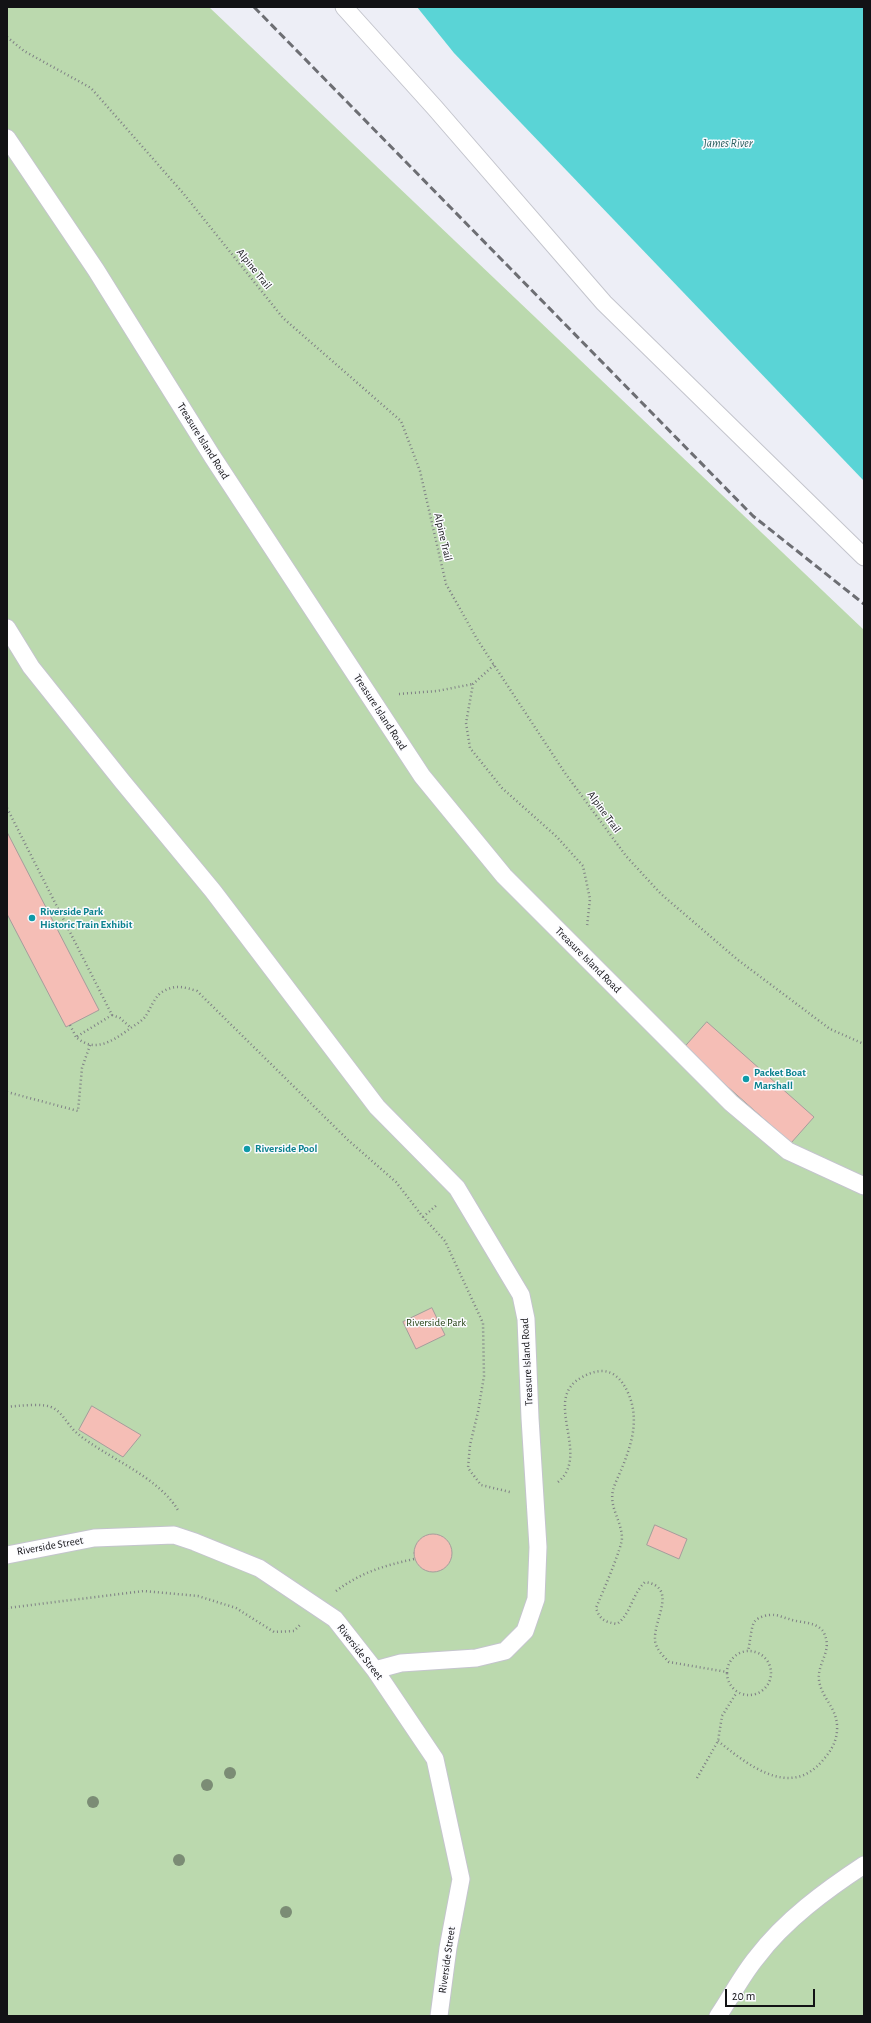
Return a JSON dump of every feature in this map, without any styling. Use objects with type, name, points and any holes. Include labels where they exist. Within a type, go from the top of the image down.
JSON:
[{"type":"lane","points":[[344,7],[604,303],[864,557]]},
{"type":"lane","name":"Treasure Island Road","points":[[7,138],[96,270],[212,456],[422,776],[504,876],[731,1104],[788,1151],[864,1186]]},
{"type":"lane","name":"Treasure Island Road","points":[[7,628],[31,667],[122,781],[213,891],[377,1107],[457,1188],[521,1295],[526,1319],[534,1494],[538,1547],[536,1599],[525,1631],[505,1650],[476,1658],[401,1664],[375,1670]]},
{"type":"lane","name":"Riverside Street","points":[[7,1555],[94,1538],[174,1536],[195,1542],[259,1568],[335,1619],[375,1670],[435,1759],[461,1879],[448,1948],[439,2016]]},
{"type":"lane","points":[[718,2016],[757,1957],[786,1925],[840,1881],[864,1864]]},
{"type":"path","name":"Alpine Trail","points":[[7,37],[24,51],[91,88],[183,193],[283,318],[401,421],[420,471],[446,584],[477,639],[565,773],[626,856],[661,894],[738,960],[830,1029],[864,1044]]},
{"type":"path","points":[[371,697],[437,691],[473,684],[494,665]]},
{"type":"path","points":[[473,684],[466,723],[470,748],[502,788],[557,837],[583,866],[590,899],[589,923],[576,948]]},
{"type":"path","points":[[7,808],[112,1015],[120,1018],[131,1028]]},
{"type":"path","points":[[70,1025],[76,1037],[82,1042],[100,1046],[113,1040],[144,1019],[160,992],[179,986],[197,991],[348,1140],[396,1182],[423,1217],[445,1241],[483,1323],[484,1376],[478,1412],[470,1445],[468,1468],[481,1485],[516,1494],[534,1494],[564,1478],[569,1465],[571,1453],[565,1413],[566,1400],[569,1390],[574,1383],[584,1376],[598,1371],[608,1371],[619,1378],[626,1388],[635,1416],[632,1438],[613,1490],[612,1505],[620,1526],[622,1539],[596,1608],[599,1616],[605,1622],[617,1624],[624,1619],[638,1588],[645,1582],[654,1584],[660,1588],[663,1597],[655,1639],[662,1655],[669,1662],[726,1672]]},
{"type":"path","points":[[76,1037],[112,1015]]},
{"type":"path","points":[[7,1092],[78,1111],[82,1068],[90,1045]]},
{"type":"path","points":[[7,1407],[38,1405],[55,1408],[77,1434],[132,1469],[159,1489],[176,1506],[195,1542]]},
{"type":"path","points":[[7,1608],[144,1591],[198,1596],[236,1608],[274,1632],[294,1631],[331,1594],[354,1578],[381,1567],[414,1559]]},
{"type":"path","points":[[718,1741],[752,1766],[769,1776],[788,1777],[802,1776],[815,1769],[829,1754],[836,1741],[836,1714],[820,1688],[818,1678],[828,1647],[824,1632],[817,1626],[774,1615],[758,1618],[753,1623],[748,1651]]},
{"type":"path","points":[[748,1651],[757,1652],[769,1663],[771,1671],[770,1679],[761,1692],[753,1695],[744,1695],[737,1692],[729,1683],[726,1672],[728,1664],[733,1657],[748,1651]]},
{"type":"path","points":[[697,1778],[718,1741],[722,1716],[737,1692]]},
{"type":"green space","name":"Riverside Park","points":[[7,7],[209,7],[864,630],[864,2016],[7,2016]]},
{"type":"water","name":"James River","points":[[417,7],[864,7],[864,481],[454,53]]},
{"type":"building","points":[[7,832],[99,1010],[66,1027],[7,914]]},
{"type":"building","points":[[707,1022],[814,1117],[791,1143],[684,1048]]},
{"type":"building","points":[[432,1308],[445,1335],[416,1349],[403,1322]]},
{"type":"building","points":[[92,1406],[141,1435],[123,1457],[79,1430]]},
{"type":"building","points":[[655,1525],[687,1539],[679,1559],[647,1545]]},
{"type":"building","points":[[429,1534],[437,1534],[447,1539],[451,1546],[451,1560],[447,1567],[437,1572],[429,1572],[419,1567],[417,1564],[414,1557],[414,1549],[419,1539],[422,1537]]},
{"type":"railway","points":[[254,7],[753,516],[864,604]]},
{"type":"place","name":"Riverside Park Historic Train Exhibit","points":[[32,918]]},
{"type":"place","name":"Packet Boat Marshall","points":[[746,1079]]},
{"type":"place","name":"Riverside Pool","points":[[247,1149]]}]
